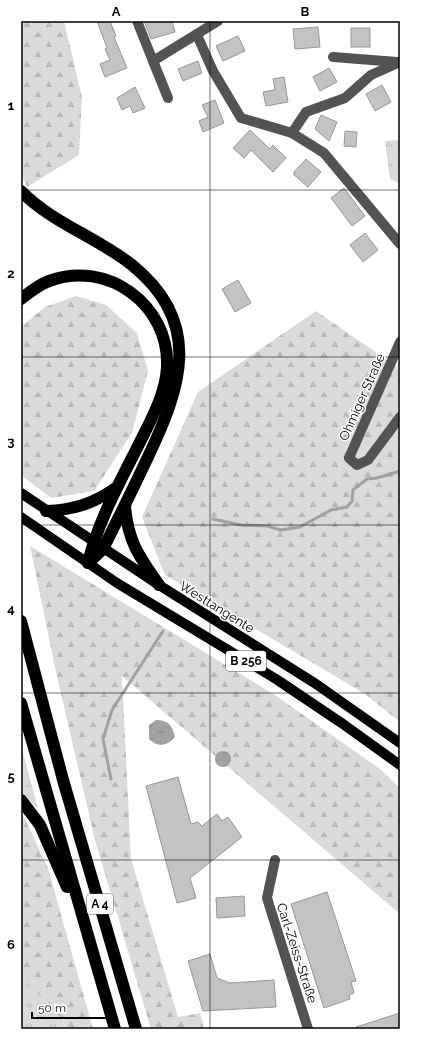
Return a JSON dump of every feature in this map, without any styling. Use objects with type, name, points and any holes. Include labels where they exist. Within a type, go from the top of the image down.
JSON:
[{"type":"highway","points":[[21,191],[45,210],[132,265],[149,281],[163,299],[172,317],[178,337],[180,359],[178,380],[165,420],[125,506],[98,545],[88,563]]},
{"type":"highway","points":[[21,299],[48,281],[82,275],[100,277],[116,283],[131,292],[144,303],[155,317],[162,333],[166,350],[167,367],[164,385],[145,432],[118,486],[98,545]]},
{"type":"highway","points":[[46,511],[66,510],[85,506],[103,498],[118,486]]},
{"type":"highway","points":[[125,506],[127,527],[134,547],[159,585]]},
{"type":"highway","name":"A 4","points":[[21,621],[63,780],[136,1029]]},
{"type":"highway","name":"A 4","points":[[21,703],[115,1029]]},
{"type":"highway","points":[[21,800],[40,825],[89,938]]},
{"type":"main road","name":"Westtangente","points":[[21,493],[159,585],[316,684],[400,743]]},
{"type":"main road","name":"B 256","points":[[21,517],[117,583],[276,680],[343,724],[400,765]]},
{"type":"street","points":[[137,21],[168,98]]},
{"type":"street","points":[[153,61],[218,21]]},
{"type":"street","points":[[197,35],[213,71],[241,118],[292,133],[324,153],[400,244]]},
{"type":"street","points":[[333,57],[399,62]]},
{"type":"street","points":[[292,133],[306,112],[345,98],[371,75],[399,62]]},
{"type":"street","name":"Ohmiger Straße","points":[[400,342],[349,458],[356,465],[368,460],[400,417]]},
{"type":"street","name":"Carl-Zeiss-Straße","points":[[275,860],[267,898],[308,1029]]},
{"type":"green space","points":[[21,21],[64,21],[82,97],[79,155],[27,187],[21,173]]},
{"type":"green space","points":[[400,140],[400,184],[390,179],[385,141]]},
{"type":"green space","points":[[76,296],[106,305],[137,333],[148,371],[132,433],[94,491],[51,498],[21,475],[21,327],[45,307]]},
{"type":"green space","points":[[316,311],[400,369],[400,722],[365,694],[165,575],[142,517],[198,392]]},
{"type":"green space","points":[[30,546],[275,695],[380,769],[400,788],[400,914],[122,676],[131,859],[178,1017],[200,1013],[204,1029],[151,1029],[95,840],[56,672]]},
{"type":"green space","points":[[21,745],[38,809],[21,792]]},
{"type":"green space","points":[[21,815],[25,819],[48,868],[93,1029],[66,1029],[62,1019],[21,976]]},
{"type":"green space","points":[[21,976],[62,1019],[66,1029],[21,1029]]},
{"type":"water","points":[[156,720],[164,721],[171,726],[175,737],[166,744],[159,745],[149,739],[149,725]]},
{"type":"water","points":[[220,751],[226,751],[231,756],[229,765],[226,767],[220,767],[215,762],[215,756]]},
{"type":"building","points":[[97,21],[110,21],[116,36],[114,37],[127,68],[105,77],[100,64],[110,60],[105,49],[107,48]]},
{"type":"building","points":[[144,21],[172,21],[175,32],[151,39]]},
{"type":"building","points":[[318,27],[320,47],[295,49],[293,29]]},
{"type":"building","points":[[351,28],[370,28],[370,47],[351,47]]},
{"type":"building","points":[[238,36],[245,51],[223,61],[216,46]]},
{"type":"building","points":[[198,61],[202,73],[183,81],[178,69]]},
{"type":"building","points":[[329,68],[337,82],[320,91],[313,77]]},
{"type":"building","points":[[284,77],[288,102],[266,106],[263,92],[275,90],[273,79]]},
{"type":"building","points":[[382,85],[391,102],[375,111],[366,94]]},
{"type":"building","points":[[135,87],[145,108],[133,113],[130,106],[122,110],[117,98]]},
{"type":"building","points":[[215,100],[224,123],[203,132],[199,121],[208,117],[202,105]]},
{"type":"building","points":[[321,115],[337,122],[329,141],[315,129]]},
{"type":"building","points":[[250,130],[270,149],[273,145],[286,158],[273,172],[251,150],[244,158],[233,148]]},
{"type":"building","points":[[345,131],[357,132],[356,147],[344,146]]},
{"type":"building","points":[[306,159],[321,172],[308,187],[294,175],[294,172]]},
{"type":"building","points":[[344,188],[365,216],[352,226],[331,198]]},
{"type":"building","points":[[365,233],[378,250],[363,262],[350,245]]},
{"type":"building","points":[[238,280],[251,303],[235,312],[222,289]]},
{"type":"building","points":[[178,777],[191,824],[198,822],[202,826],[217,814],[222,821],[228,817],[242,837],[190,878],[196,898],[177,903],[146,786]]},
{"type":"building","points":[[327,892],[356,981],[351,982],[354,993],[349,995],[350,999],[324,1008],[291,904]]},
{"type":"building","points":[[244,896],[245,916],[217,918],[216,898]]},
{"type":"building","points":[[210,954],[217,978],[230,983],[274,980],[276,1007],[203,1011],[188,961]]},
{"type":"building","points":[[400,1013],[400,1029],[356,1029],[356,1027]]},
{"type":"waterway","points":[[213,519],[241,525],[267,526],[281,530],[300,527],[331,510],[347,507],[352,501],[353,490],[367,479],[377,478],[400,471]]},
{"type":"waterway","points":[[111,779],[103,739],[112,710],[163,631]]}]
